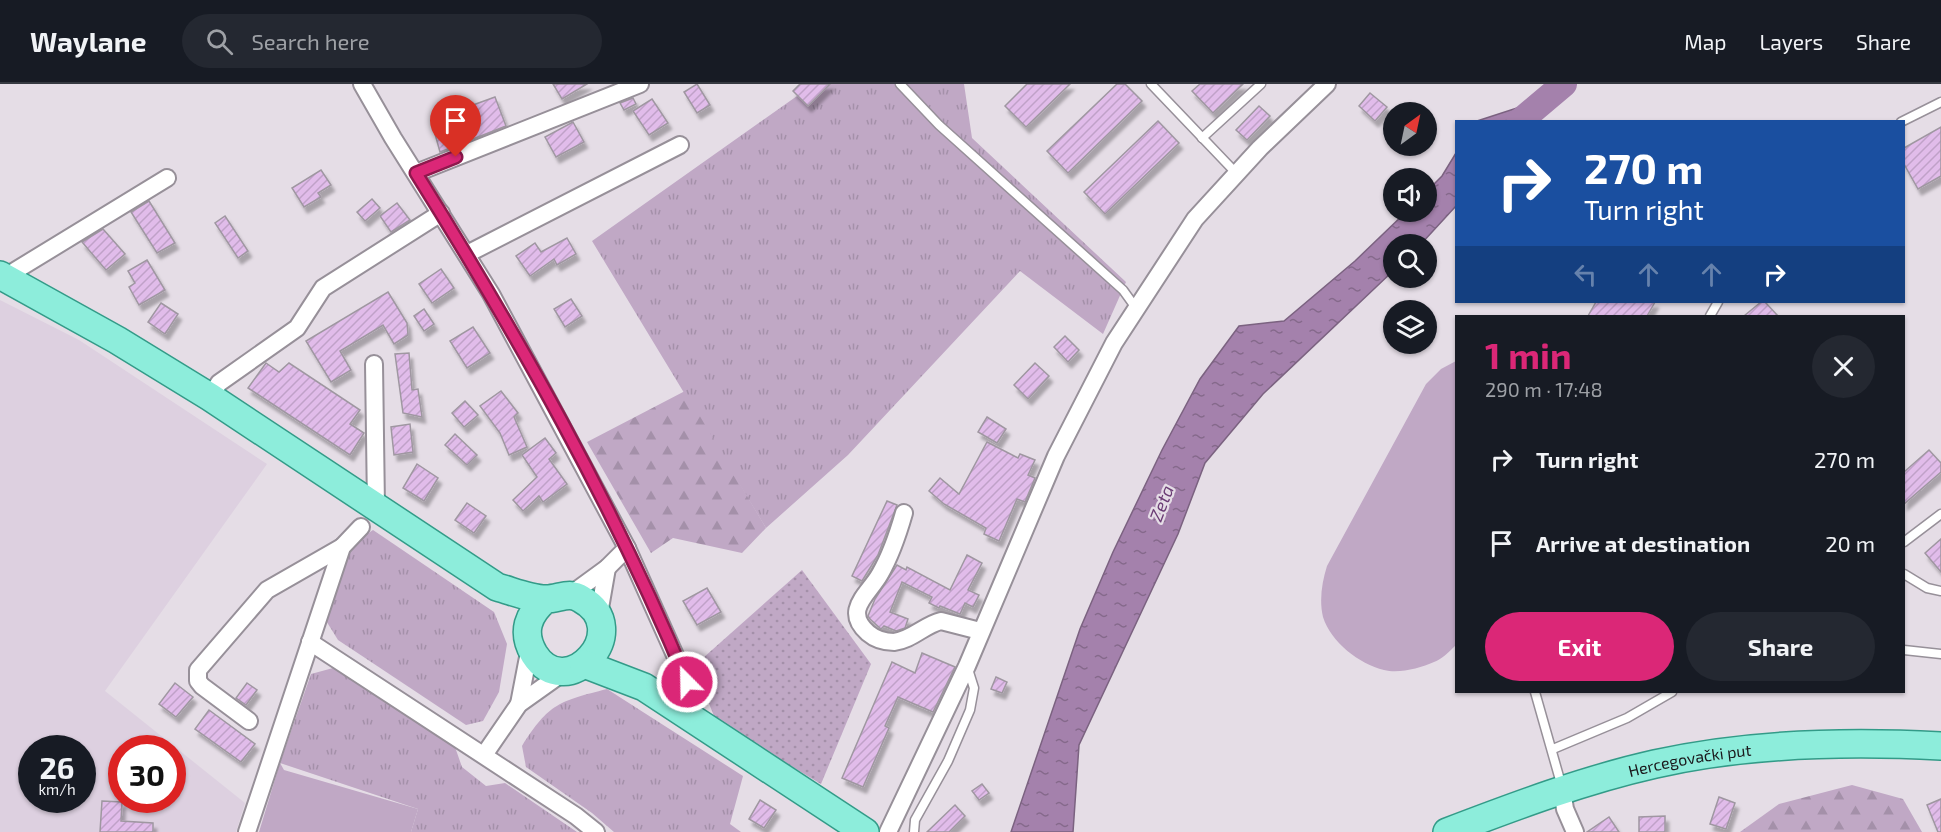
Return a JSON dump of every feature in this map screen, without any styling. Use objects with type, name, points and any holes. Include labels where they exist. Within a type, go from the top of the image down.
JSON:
[{"type":"main road","points":[[2,276],[117,340],[210,397],[368,517],[497,587],[558,597],[580,598],[644,687]]},
{"type":"main road","points":[[497,587],[547,668],[574,668],[644,687],[865,832]]},
{"type":"main road","points":[[528,637],[536,607],[558,597]]},
{"type":"main road","points":[[574,668],[596,651],[599,627]]},
{"type":"main road","name":"Hercegovački put","points":[[1447,832],[1562,790],[1654,764],[1711,755],[1807,746],[1941,746]]},
{"type":"street","points":[[362,84],[502,313],[627,548],[687,682]]},
{"type":"street","points":[[416,173],[640,84]]},
{"type":"street","points":[[888,832],[967,666],[1056,456],[1114,343],[1195,219],[1327,84]]},
{"type":"street","points":[[467,254],[680,145]]},
{"type":"street","points":[[2,276],[167,177]]},
{"type":"street","points":[[210,397],[219,383],[297,328],[323,288],[441,213]]},
{"type":"street","points":[[249,721],[202,687],[198,681],[198,670],[267,590],[342,547],[368,517],[374,364]]},
{"type":"street","points":[[904,513],[895,543],[880,576],[864,594],[857,611],[857,620],[862,628],[873,637],[887,642],[910,637],[941,621],[980,631]]},
{"type":"street","points":[[247,832],[342,547]]},
{"type":"street","points":[[558,597],[607,568],[627,548]]},
{"type":"street","points":[[599,627],[607,568]]},
{"type":"street","points":[[519,704],[528,637]]},
{"type":"street","points":[[310,642],[484,755],[596,832]]},
{"type":"street","points":[[484,755],[519,704],[574,668]]},
{"type":"street","points":[[1562,790],[1565,809],[1575,832]]},
{"type":"lane","points":[[900,84],[939,124],[1122,290],[1136,308]]},
{"type":"lane","points":[[1151,84],[1237,174]]},
{"type":"lane","points":[[1202,138],[1261,84]]},
{"type":"lane","points":[[1905,120],[1941,102]]},
{"type":"lane","points":[[1905,541],[1941,514]]},
{"type":"lane","points":[[1905,575],[1927,588],[1941,591]]},
{"type":"lane","points":[[1905,650],[1941,654]]},
{"type":"lane","points":[[914,832],[915,820],[948,761],[970,710],[974,688],[967,666]]},
{"type":"lane","points":[[1535,693],[1553,749],[1562,790]]},
{"type":"lane","points":[[1553,749],[1627,718],[1670,693]]},
{"type":"shaded area","points":[[0,300],[79,340],[267,464],[105,691],[160,735],[108,735],[108,813],[186,813],[186,756],[245,803],[236,832],[0,832]]},
{"type":"green space","points":[[814,84],[964,84],[972,138],[1126,282],[1103,334],[1020,271],[848,455],[766,528],[592,241]]},
{"type":"green space","points":[[1455,362],[1455,646],[1434,662],[1403,671],[1384,670],[1365,663],[1347,651],[1332,635],[1322,611],[1324,578],[1327,566],[1426,384],[1441,369]]},
{"type":"green space","points":[[685,391],[766,528],[742,553],[673,538],[651,553],[587,442]]},
{"type":"green space","points":[[373,530],[494,612],[507,644],[499,692],[483,721],[466,725],[338,640],[325,619],[348,547]]},
{"type":"green space","points":[[802,570],[871,664],[821,784],[716,721],[694,666]]},
{"type":"green space","points":[[333,668],[455,747],[462,767],[486,786],[505,783],[577,832],[411,832],[418,809],[280,763],[311,674]]},
{"type":"green space","points":[[607,689],[743,776],[730,824],[741,832],[614,832],[592,813],[526,767],[522,746],[548,712],[567,701]]},
{"type":"green space","points":[[280,763],[284,770],[418,809],[411,832],[259,832]]},
{"type":"green space","points":[[1852,785],[1903,799],[1922,832],[1740,832],[1779,804]]},
{"type":"water","points":[[1523,106],[1534,109],[1539,117],[1535,120],[1480,120]]},
{"type":"water","points":[[1455,155],[1455,207],[1430,234],[1383,234],[1396,222],[1437,222],[1437,181]]},
{"type":"water","points":[[1383,234],[1383,280],[1263,394],[1205,463],[1178,534],[1079,745],[1073,832],[1011,832],[1080,629],[1113,552],[1162,450],[1200,379],[1239,326],[1284,321]]},
{"type":"building","points":[[553,84],[587,84],[562,99]]},
{"type":"building","points":[[697,84],[710,105],[697,113],[684,92]]},
{"type":"building","points":[[800,84],[830,84],[808,106],[793,91]]},
{"type":"building","points":[[1027,84],[1070,84],[1026,127],[1005,106]]},
{"type":"building","points":[[1117,84],[1125,84],[1142,101],[1068,173],[1047,151]]},
{"type":"building","points":[[1200,84],[1243,84],[1213,113],[1192,91]]},
{"type":"building","points":[[1370,93],[1383,104],[1383,112],[1375,121],[1359,106]]},
{"type":"building","points":[[495,97],[506,126],[440,152],[435,134],[480,123],[473,105]]},
{"type":"building","points":[[633,98],[636,104],[624,110],[620,103]]},
{"type":"building","points":[[652,99],[668,123],[649,135],[633,111]]},
{"type":"building","points":[[1259,106],[1270,116],[1247,140],[1236,130]]},
{"type":"building","points":[[1158,121],[1179,143],[1105,214],[1084,192]]},
{"type":"building","points":[[573,122],[584,142],[556,157],[545,137]]},
{"type":"building","points":[[1941,127],[1941,176],[1918,189],[1905,166],[1905,147]]},
{"type":"building","points":[[321,170],[331,185],[318,193],[321,197],[304,207],[292,188]]},
{"type":"building","points":[[372,199],[380,208],[365,221],[357,212]]},
{"type":"building","points":[[149,201],[175,243],[157,253],[131,212]]},
{"type":"building","points":[[397,203],[410,220],[391,232],[380,216]]},
{"type":"building","points":[[225,216],[248,251],[238,258],[215,223]]},
{"type":"building","points":[[103,229],[125,254],[106,270],[82,242]]},
{"type":"building","points":[[567,238],[576,254],[557,265],[554,259],[530,276],[516,256],[535,243],[541,252]]},
{"type":"building","points":[[147,260],[165,290],[139,305],[129,287],[135,283],[128,271]]},
{"type":"building","points":[[441,269],[454,288],[432,303],[419,284]]},
{"type":"building","points":[[388,292],[407,323],[408,335],[394,344],[383,325],[340,351],[351,370],[331,382],[306,341]]},
{"type":"building","points":[[571,299],[582,316],[565,327],[554,309]]},
{"type":"building","points":[[161,303],[178,314],[165,334],[148,322]]},
{"type":"building","points":[[1595,303],[1654,303],[1648,315],[1589,315]]},
{"type":"building","points":[[1760,303],[1766,303],[1777,315],[1745,315]]},
{"type":"building","points":[[424,309],[434,324],[424,331],[414,316]]},
{"type":"building","points":[[473,327],[490,353],[467,368],[450,341]]},
{"type":"building","points":[[1065,336],[1079,350],[1068,362],[1054,347]]},
{"type":"building","points":[[409,353],[412,390],[418,389],[422,417],[403,413],[395,354]]},
{"type":"building","points":[[266,363],[279,372],[289,363],[360,410],[350,424],[364,433],[350,455],[248,388]]},
{"type":"building","points":[[1035,363],[1049,376],[1028,399],[1014,385]]},
{"type":"building","points":[[501,391],[518,413],[514,417],[527,447],[509,455],[500,433],[480,406]]},
{"type":"building","points":[[465,401],[478,415],[464,427],[452,413]]},
{"type":"building","points":[[987,417],[1006,429],[997,443],[978,432]]},
{"type":"building","points":[[410,424],[413,452],[394,455],[391,427]]},
{"type":"building","points":[[455,434],[477,455],[467,465],[445,445]]},
{"type":"building","points":[[545,438],[556,453],[549,459],[567,484],[543,502],[539,496],[523,511],[513,500],[537,477],[522,455]]},
{"type":"building","points":[[987,442],[1018,458],[1020,454],[1035,460],[1028,475],[1035,478],[1025,502],[1017,499],[999,541],[984,534],[986,528],[944,504],[929,491],[940,478],[959,494]]},
{"type":"building","points":[[1929,450],[1941,463],[1941,472],[1905,503],[1905,471]]},
{"type":"building","points":[[417,464],[438,478],[424,501],[403,488]]},
{"type":"building","points":[[887,501],[897,505],[878,555],[862,581],[852,576]]},
{"type":"building","points":[[467,503],[486,516],[474,533],[455,520]]},
{"type":"building","points":[[1941,539],[1941,572],[1925,553]]},
{"type":"building","points":[[967,555],[982,563],[968,590],[979,595],[973,607],[965,603],[960,614],[940,606],[939,608],[929,603],[932,597],[902,582],[890,612],[908,619],[905,628],[896,631],[884,626],[881,629],[868,616],[875,599],[897,565],[906,570],[907,567],[950,590]]},
{"type":"building","points":[[707,588],[721,612],[697,625],[683,601]]},
{"type":"building","points":[[922,653],[955,667],[933,712],[898,697],[885,726],[889,728],[863,787],[842,778],[892,662],[915,673]]},
{"type":"building","points":[[996,677],[1007,682],[1002,693],[991,689]]},
{"type":"building","points":[[175,683],[193,697],[176,717],[159,704]]},
{"type":"building","points":[[247,683],[257,690],[246,705],[236,698]]},
{"type":"building","points":[[209,710],[255,744],[241,762],[195,729]]},
{"type":"building","points":[[982,784],[989,793],[979,800],[972,791]]},
{"type":"building","points":[[1719,797],[1735,803],[1726,829],[1710,824]]},
{"type":"building","points":[[1941,799],[1941,832],[1938,832],[1927,805]]},
{"type":"building","points":[[760,800],[776,810],[764,828],[749,819]]},
{"type":"building","points":[[102,801],[108,801],[108,813],[121,813],[121,821],[153,823],[153,832],[100,832]]},
{"type":"building","points":[[955,805],[965,816],[949,832],[927,832]]},
{"type":"building","points":[[1665,816],[1665,832],[1639,832],[1639,817]]},
{"type":"building","points":[[1609,817],[1619,832],[1587,832]]},
{"type":"waterway","name":"Zeta","points":[[1521,120],[1564,84]]},
{"type":"route","points":[[456,157],[416,173],[491,294],[601,496],[640,573],[687,682]]}]
